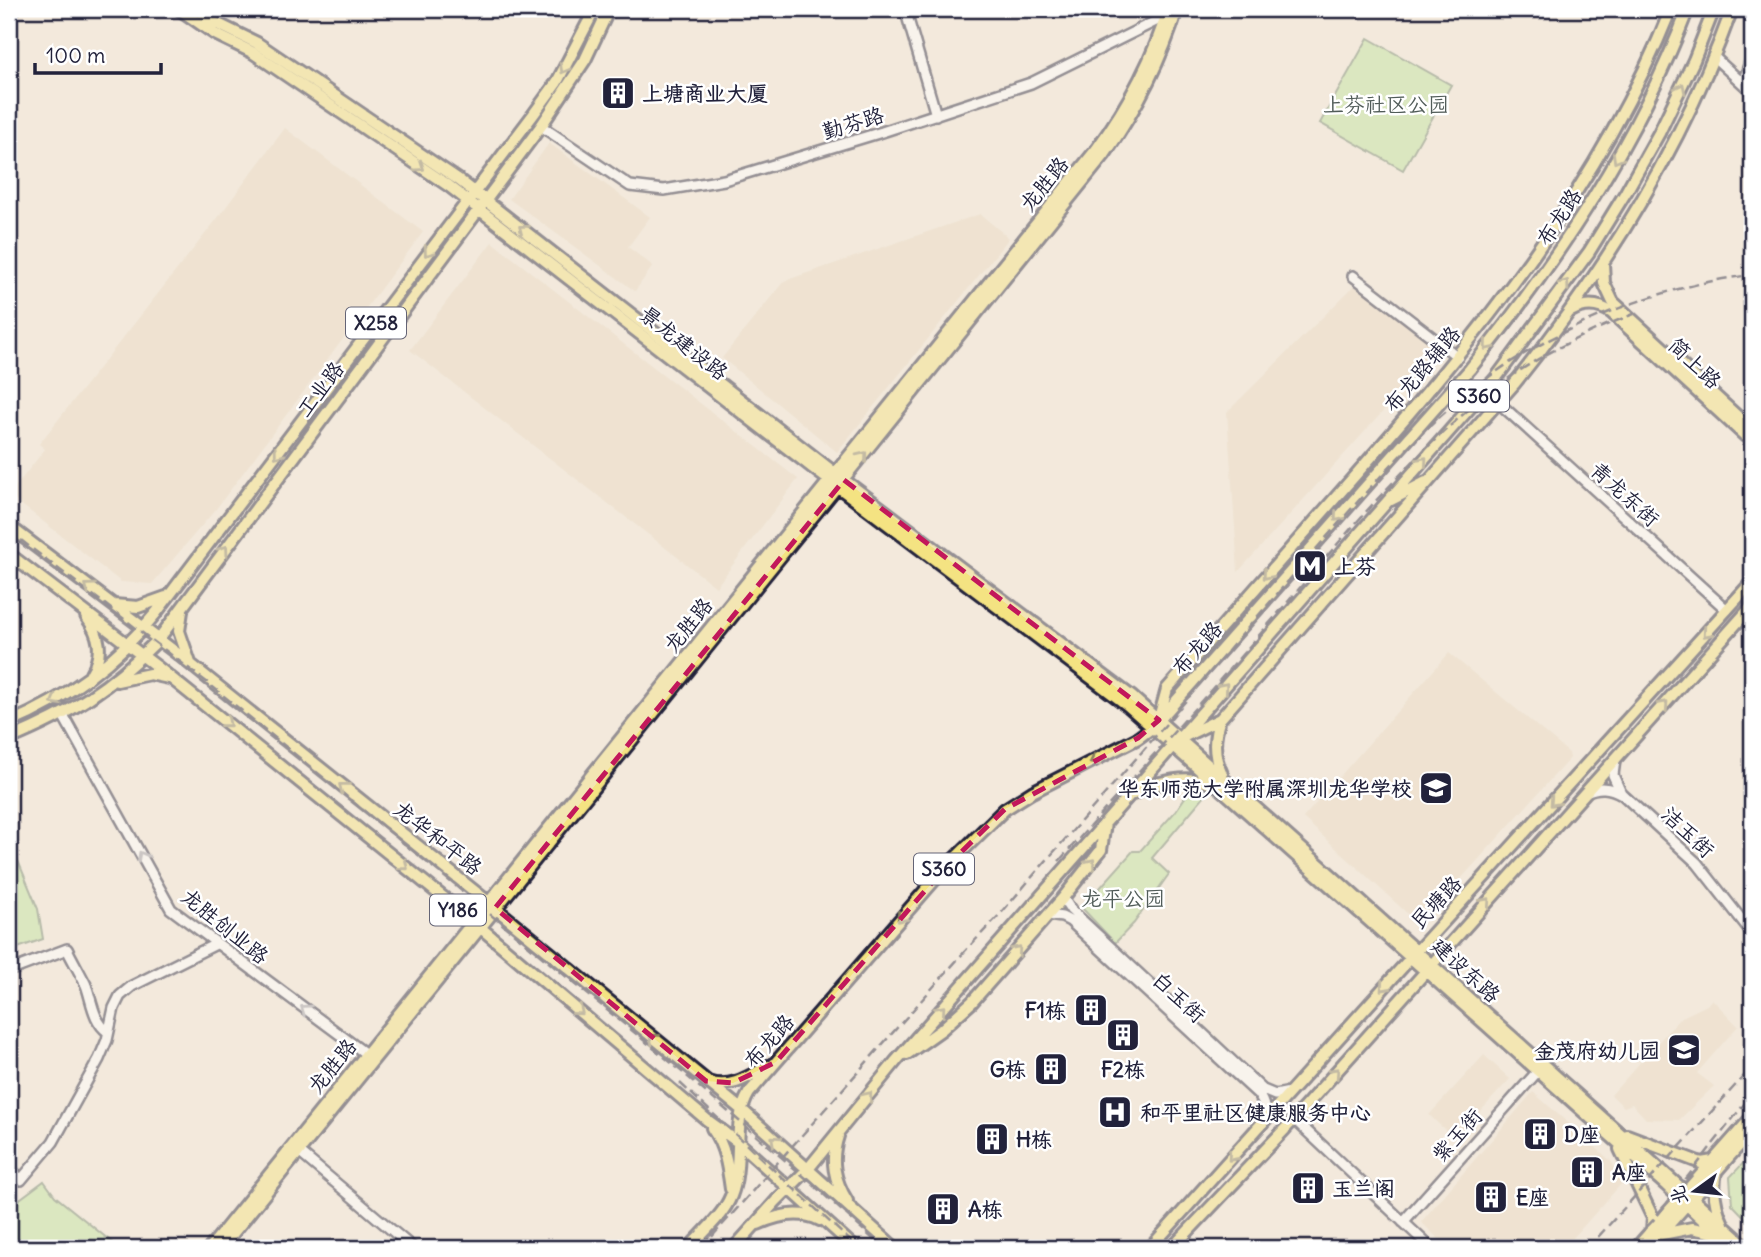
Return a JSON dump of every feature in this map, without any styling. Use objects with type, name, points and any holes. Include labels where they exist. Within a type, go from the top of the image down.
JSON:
[{"type":"main road","name":"景龙建设路","points":[[179,9],[215,34],[252,52],[471,196]]},
{"type":"main road","name":"景龙建设路","points":[[197,9],[216,23],[268,51],[471,196],[1127,705],[1156,724]]},
{"type":"main road","name":"工业路","points":[[9,723],[45,707],[83,683],[143,629],[174,592],[557,82],[595,9]]},
{"type":"main road","name":"工业路","points":[[9,739],[63,715],[108,685],[158,640],[541,126],[585,60],[608,9]]},
{"type":"main road","name":"布龙路辅路","points":[[1156,724],[1167,688],[1458,357],[1507,294],[1572,201],[1637,85],[1671,9]]},
{"type":"main road","name":"布龙路","points":[[689,1248],[723,1210],[732,1195],[737,1176],[741,1110],[749,1093],[944,869],[1004,809],[1138,738],[1156,724],[1470,369],[1536,285],[1587,212],[1652,94],[1689,9]]},
{"type":"main road","name":"布龙路","points":[[734,1248],[808,1169],[896,1061],[1496,378],[1589,252],[1659,133],[1694,60],[1714,9]]},
{"type":"main road","points":[[1127,797],[1148,787],[1183,779],[1225,785],[1215,747],[1216,728],[1220,719],[1499,403],[1543,348],[1628,226],[1647,192],[1696,98],[1732,9]]},
{"type":"main road","name":"龙胜路","points":[[221,1248],[491,905],[1105,154],[1150,82],[1165,46],[1174,11]]},
{"type":"main road","points":[[1603,263],[1606,290],[1615,310]]},
{"type":"main road","points":[[1567,313],[1588,305],[1615,310]]},
{"type":"main road","name":"简上路","points":[[1615,310],[1752,430]]},
{"type":"main road","name":"简上路","points":[[1615,310],[1752,442]]},
{"type":"main road","points":[[1385,503],[1433,478]]},
{"type":"main road","name":"龙华和平路","points":[[9,526],[194,668],[491,905],[741,1110],[895,1248]]},
{"type":"main road","name":"龙华和平路","points":[[9,554],[174,680],[476,924],[707,1120],[739,1143],[855,1248]]},
{"type":"main road","name":"民塘路","points":[[1150,1248],[1752,582]]},
{"type":"main road","points":[[113,605],[133,608],[146,606],[174,592]]},
{"type":"main road","points":[[184,605],[179,631],[186,654],[194,668]]},
{"type":"main road","name":"民塘路","points":[[1172,1248],[1294,1119],[1752,606]]},
{"type":"main road","points":[[80,608],[95,632],[100,650],[96,666],[83,683]]},
{"type":"main road","points":[[108,685],[122,679],[145,675],[165,676],[174,680]]},
{"type":"main road","points":[[1176,742],[1220,719]]},
{"type":"main road","name":"建设东路","points":[[1156,724],[1414,954],[1538,1071],[1618,1137]]},
{"type":"main road","points":[[1063,898],[1101,850],[1105,823]]},
{"type":"main road","name":"布龙路","points":[[896,1061],[941,1030],[964,1009],[1063,898]]},
{"type":"main road","name":"龙胜路","points":[[210,1248],[363,1052],[476,924]]},
{"type":"main road","name":"建设东路","points":[[1428,967],[1686,1198],[1721,1232],[1733,1248]]},
{"type":"main road","points":[[706,1081],[714,1084],[733,1083],[776,1062]]},
{"type":"main road","points":[[1656,1233],[1682,1228],[1721,1232],[1715,1199],[1715,1166],[1752,1117]]},
{"type":"main road","points":[[707,1120],[719,1137],[732,1195]]},
{"type":"main road","points":[[840,1131],[835,1146],[834,1170],[837,1182],[852,1209]]},
{"type":"main road","points":[[1636,1248],[1656,1233],[1715,1166],[1752,1131]]},
{"type":"main road","points":[[1618,1137],[1715,1166]]},
{"type":"main road","points":[[1618,1137],[1653,1218],[1656,1233],[1648,1248]]},
{"type":"main road","points":[[753,1226],[772,1218],[791,1215],[814,1216],[825,1222]]},
{"type":"main road","name":"建设东路","points":[[1721,1232],[1748,1248]]},
{"type":"street","points":[[9,16],[15,9]]},
{"type":"street","points":[[905,9],[936,115]]},
{"type":"street","name":"勤芬路","points":[[541,126],[629,186],[683,189],[761,171],[1031,83],[1174,11]]},
{"type":"street","points":[[1742,83],[1752,56]]},
{"type":"street","points":[[1714,57],[1752,92]]},
{"type":"street","points":[[1353,276],[1458,357]]},
{"type":"street","name":"青龙东街","points":[[1499,403],[1727,610]]},
{"type":"street","name":"龙胜创业路","points":[[63,715],[169,907],[363,1052]]},
{"type":"street","points":[[1618,755],[1613,771],[1616,785],[1622,794]]},
{"type":"street","points":[[1582,795],[1600,788],[1622,794]]},
{"type":"street","name":"洁玉街","points":[[1622,794],[1707,873],[1752,933]]},
{"type":"street","name":"白玉街","points":[[1063,898],[1070,910],[1263,1090],[1275,1096],[1292,1091]]},
{"type":"street","name":"白玉街","points":[[1048,915],[1070,921],[1258,1094],[1264,1108],[1265,1117],[1262,1124]]},
{"type":"street","points":[[9,1167],[21,1180],[53,1142],[103,1052],[114,1008],[127,990],[216,944]]},
{"type":"street","points":[[9,971],[67,949],[86,986],[95,1013],[108,1032]]},
{"type":"street","name":"紫玉街","points":[[1403,1222],[1538,1071]]},
{"type":"street","points":[[1294,1119],[1431,1248]]},
{"type":"street","points":[[299,1152],[413,1248]]},
{"type":"highlighted area","points":[[844,480],[1159,720],[1138,738],[1005,809],[944,869],[776,1062],[733,1083],[706,1081],[495,908]]},
{"type":"shaded area","points":[[285,128],[423,232],[216,509],[152,584],[121,582],[9,495],[45,449],[39,444],[217,219]]},
{"type":"shaded area","points":[[549,143],[650,217],[628,247],[653,266],[635,291],[509,199]]},
{"type":"shaded area","points":[[980,214],[1009,238],[837,452],[722,358],[784,281]]},
{"type":"shaded area","points":[[492,242],[798,479],[716,587],[410,350]]},
{"type":"shaded area","points":[[1354,286],[1443,345],[1238,572],[1227,412]]},
{"type":"shaded area","name":"华东师范大学附属深圳龙华学校","points":[[1449,653],[1569,753],[1570,758],[1431,912],[1408,914],[1303,818]]},
{"type":"shaded area","name":"金茂府幼儿园","points":[[1712,999],[1738,1026],[1697,1073],[1714,1086],[1679,1120],[1646,1119],[1632,1104],[1624,1107],[1611,1095],[1680,1018],[1707,1005]]},
{"type":"shaded area","points":[[1484,1055],[1510,1079],[1455,1139],[1429,1115]]},
{"type":"shaded area","points":[[1533,1092],[1611,1161],[1623,1182],[1564,1248],[1448,1248],[1421,1222]]},
{"type":"green space","name":"上芬社区公园","points":[[1368,38],[1451,85],[1403,170],[1320,123]]},
{"type":"green space","name":"龙平公园","points":[[1194,789],[1205,795],[1152,858],[1169,874],[1134,923],[1115,943],[1082,908],[1133,851],[1140,851],[1175,812],[1190,790]]},
{"type":"green space","points":[[9,839],[38,909],[43,939],[9,951]]},
{"type":"green space","points":[[1752,1154],[1752,1225],[1732,1204],[1730,1177]]},
{"type":"green space","points":[[44,1181],[55,1196],[119,1248],[9,1248],[9,1207]]},
{"type":"railway","points":[[702,1248],[1003,911],[1350,511],[1428,428],[1493,374],[1583,323],[1685,287],[1752,275]]},
{"type":"railway","points":[[1059,861],[1354,525],[1440,435],[1502,383],[1533,362],[1634,314]]},
{"type":"railway","points":[[9,531],[208,683],[668,1060],[883,1248]]},
{"type":"railway","points":[[1588,1248],[1752,1067]]},
{"type":"railway","points":[[680,1083],[858,1248]]},
{"type":"railway","points":[[1627,1248],[1657,1216],[1752,1094]]},
{"type":"place","name":"上塘商业大厦","points":[[618,93]]},
{"type":"place","name":"上芬","points":[[1310,566]]},
{"type":"place","name":"华东师范大学附属深圳龙华学校","points":[[1436,788]]},
{"type":"place","name":"F1栋","points":[[1091,1010]]},
{"type":"place","name":"F2栋","points":[[1123,1035]]},
{"type":"place","name":"金茂府幼儿园","points":[[1684,1050]]},
{"type":"place","name":"G栋","points":[[1051,1069]]},
{"type":"place","name":"和平里社区健康服务中心","points":[[1115,1112]]},
{"type":"place","name":"D座","points":[[1540,1134]]},
{"type":"place","name":"H栋","points":[[992,1139]]},
{"type":"place","name":"A座","points":[[1587,1172]]},
{"type":"place","name":"玉兰阁","points":[[1308,1188]]},
{"type":"place","name":"E座","points":[[1491,1197]]},
{"type":"place","name":"A栋","points":[[943,1209]]}]
